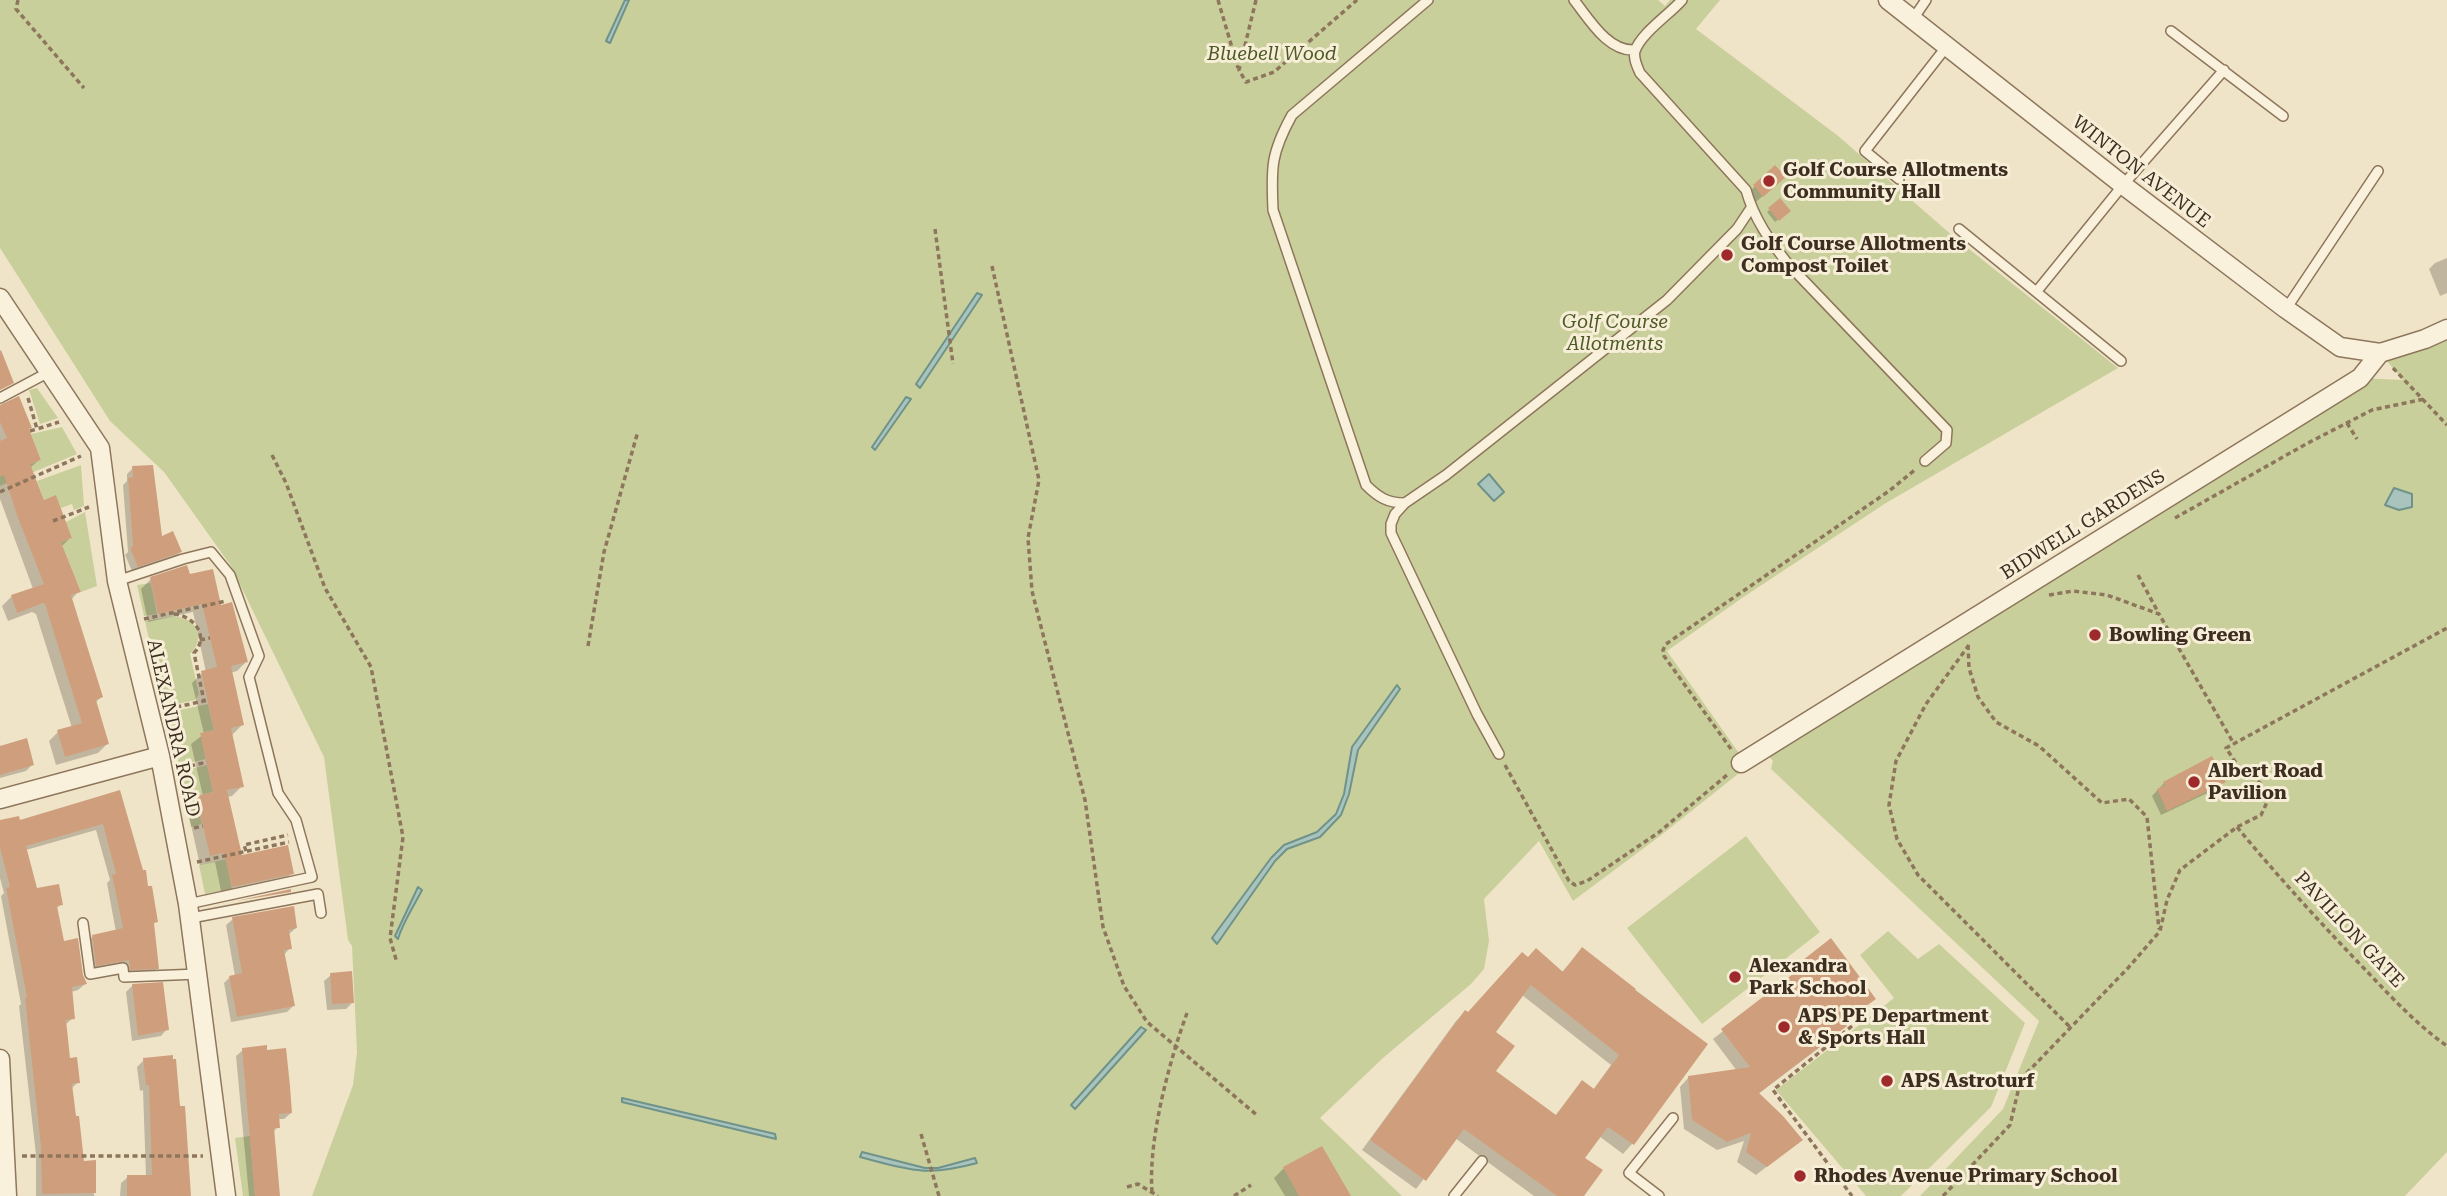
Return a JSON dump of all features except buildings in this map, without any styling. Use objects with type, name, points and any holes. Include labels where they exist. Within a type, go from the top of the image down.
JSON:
[{"type":"street","name":"WINTON AVENUE","points":[[1888,0],[2286,309],[2340,347],[2380,354]]},
{"type":"street","name":"ALEXANDRA ROAD","points":[[0,298],[100,448],[117,582],[161,764],[189,911],[226,1196]]},
{"type":"street","points":[[2380,354],[2447,330]]},
{"type":"street","name":"BIDWELL GARDENS","points":[[1741,763],[2360,378],[2380,354]]},
{"type":"street","points":[[0,799],[161,764]]},
{"type":"street","points":[[0,1059],[7,1196]]},
{"type":"lane","points":[[1405,503],[1390,503],[1377,496],[1366,485],[1273,210],[1271,176],[1278,140],[1292,115],[1428,0]]},
{"type":"lane","points":[[1574,0],[1598,30],[1746,190],[1751,208],[1768,238],[1788,264],[1947,430],[1946,443],[1925,461]]},
{"type":"lane","points":[[1640,73],[1635,50],[1647,34],[1682,0]]},
{"type":"lane","points":[[1913,19],[1926,0]]},
{"type":"lane","points":[[2171,30],[2283,116]]},
{"type":"lane","points":[[1899,180],[1865,151],[1947,46]]},
{"type":"lane","points":[[1617,48],[1635,50]]},
{"type":"lane","points":[[2037,291],[2123,185],[2224,70]]},
{"type":"lane","points":[[2286,309],[2378,171]]},
{"type":"lane","points":[[1499,754],[1476,714],[1391,533],[1391,524],[1397,511],[1667,300],[1737,229],[1751,208]]},
{"type":"lane","points":[[1959,229],[2121,361]]},
{"type":"lane","points":[[0,398],[49,372]]},
{"type":"lane","points":[[117,582],[211,552],[230,575],[259,656],[249,677],[278,793],[296,820],[312,877],[189,911]]},
{"type":"lane","points":[[189,911],[318,894],[321,913]]},
{"type":"lane","points":[[83,923],[90,974],[123,968],[124,978],[198,974]]},
{"type":"lane","points":[[1659,1196],[1629,1173],[1673,1118]]},
{"type":"lane","points":[[1454,1196],[1482,1161]]},
{"type":"path","points":[[18,0],[16,9],[84,88]]},
{"type":"path","points":[[1218,0],[1239,70],[1246,82],[1274,72],[1357,0]]},
{"type":"path","points":[[1239,70],[1256,0]]},
{"type":"path","points":[[935,229],[953,364]]},
{"type":"path","points":[[992,266],[1039,480],[1028,538],[1032,591],[1085,800],[1103,927],[1124,986],[1147,1022],[1258,1116]]},
{"type":"path","points":[[2380,354],[2447,425]]},
{"type":"path","points":[[24,386],[37,429]]},
{"type":"path","points":[[2166,523],[2372,410],[2424,399]]},
{"type":"path","points":[[2347,423],[2357,439]]},
{"type":"path","points":[[30,431],[51,425]]},
{"type":"path","points":[[588,646],[604,552],[638,431]]},
{"type":"path","points":[[0,492],[100,448]]},
{"type":"path","points":[[272,455],[326,588],[371,667],[403,837],[390,938],[397,963]]},
{"type":"path","points":[[1499,754],[1569,881],[1575,885],[1587,881],[1658,833],[1741,763],[1664,656],[1666,644],[1889,491],[1925,461]]},
{"type":"path","points":[[53,521],[107,500]]},
{"type":"path","points":[[2138,575],[2234,744]]},
{"type":"path","points":[[2050,591],[2038,597],[2073,591],[2107,595],[2159,614]]},
{"type":"path","points":[[127,623],[220,602]]},
{"type":"path","points":[[149,713],[206,701],[194,653],[200,640],[197,625],[184,615],[170,613]]},
{"type":"path","points":[[1943,1196],[2010,1125],[2021,1079],[2160,931],[2167,901],[2180,870],[2237,827],[2261,816],[2268,800],[2260,783],[2238,766],[2225,748],[2447,628]]},
{"type":"path","points":[[200,640],[210,638]]},
{"type":"path","points":[[1973,640],[1926,704],[1896,761],[1889,805],[1897,839],[1917,875],[2070,1027]]},
{"type":"path","points":[[1969,645],[1969,668],[1978,697],[1996,722],[2039,746],[2102,803],[2129,799],[2147,817],[2160,931]]},
{"type":"path","points":[[161,764],[206,762]]},
{"type":"path","name":"PAVILION GATE","points":[[2237,827],[2291,891],[2389,995],[2447,1046]]},
{"type":"path","points":[[181,866],[246,851],[244,845],[300,836]]},
{"type":"path","points":[[1152,1192],[1150,1170],[1154,1142],[1175,1046],[1188,1013]]},
{"type":"path","points":[[1852,1026],[1773,1090],[1852,1196]]},
{"type":"path","points":[[921,1135],[939,1196]]},
{"type":"path","points":[[6,1157],[219,1156]]},
{"type":"path","points":[[1127,1187],[1138,1184],[1158,1196]]},
{"type":"path","points":[[1234,1196],[1251,1185]]},
{"type":"green space","points":[[0,0],[1658,0],[1665,6],[1670,0],[1720,0],[1696,29],[1837,135],[1954,237],[2118,368],[1886,503],[1667,651],[1748,766],[1573,901],[1539,841],[1484,899],[1489,941],[1484,969],[1471,984],[1383,1058],[1320,1118],[1402,1196],[312,1196],[353,1085],[357,1052],[352,946],[348,940],[324,757],[231,566],[164,472],[110,421],[0,248]]},
{"type":"green space","points":[[2447,332],[2447,1152],[2405,1196],[1920,1196],[2003,1109],[2039,1021],[1771,769],[1773,761],[1763,749],[2360,378],[2403,380],[2380,353]]},
{"type":"green space","points":[[37,388],[58,418],[40,424],[29,390]]},
{"type":"green space","points":[[62,427],[77,454],[0,486],[0,476],[41,460],[31,434]]},
{"type":"green space","points":[[81,465],[84,506],[74,510],[72,504],[61,508],[56,496],[44,500],[37,481]]},
{"type":"green space","points":[[85,512],[97,586],[81,592],[61,542],[72,538],[66,522]]},
{"type":"green space","points":[[151,583],[157,614],[144,616],[137,585]]},
{"type":"green space","points":[[175,616],[191,621],[198,634],[198,642],[190,654],[199,694],[195,700],[164,707],[145,621]]},
{"type":"green space","points":[[208,704],[214,730],[200,733],[206,759],[177,766],[166,713]]},
{"type":"green space","points":[[207,765],[213,792],[196,796],[202,824],[191,827],[178,772]]},
{"type":"green space","points":[[1746,836],[1820,932],[1702,1024],[1627,928]]},
{"type":"green space","points":[[226,859],[232,889],[205,894],[199,865]]},
{"type":"green space","points":[[1888,931],[1918,959],[1939,944],[2025,1023],[1991,1107],[1901,1196],[1866,1196],[1776,1090],[1894,998],[1860,955]]},
{"type":"green space","points":[[250,1136],[255,1196],[243,1196],[235,1138]]},
{"type":"water","points":[[625,0],[629,0],[610,43],[606,41]]},
{"type":"water","points":[[977,293],[982,295],[920,388],[916,384]]},
{"type":"water","points":[[906,397],[911,399],[875,450],[872,447]]},
{"type":"water","points":[[1489,474],[1504,492],[1494,501],[1478,484]]},
{"type":"water","points":[[2394,488],[2412,494],[2412,507],[2399,510],[2385,505]]},
{"type":"water","points":[[1397,685],[1400,689],[1358,750],[1349,794],[1341,815],[1320,837],[1287,849],[1275,861],[1217,944],[1212,938],[1271,858],[1284,845],[1317,832],[1336,814],[1344,794],[1352,747]]},
{"type":"water","points":[[418,887],[422,890],[398,939],[395,936]]},
{"type":"water","points":[[1141,1027],[1146,1030],[1075,1109],[1071,1105]]},
{"type":"water","points":[[622,1098],[775,1134],[776,1139],[622,1102]]},
{"type":"water","points":[[862,1152],[925,1168],[938,1168],[975,1158],[977,1163],[944,1170],[918,1170],[860,1157]]},
{"type":"place","name":"Golf Course Allotments Community Hall","points":[[1769,181]]},
{"type":"place","name":"Golf Course Allotments Compost Toilet","points":[[1727,255]]},
{"type":"place","name":"Bowling Green","points":[[2095,635]]},
{"type":"place","name":"Albert Road Pavilion","points":[[2194,782]]},
{"type":"place","name":"Alexandra Park School","points":[[1735,977]]},
{"type":"place","name":"APS PE Department & Sports Hall","points":[[1784,1027]]},
{"type":"place","name":"APS Astroturf","points":[[1887,1081]]},
{"type":"place","name":"Rhodes Avenue Primary School","points":[[1800,1176]]},
{"type":"park label","name":"Bluebell Wood","points":[[1272,54]]},
{"type":"park label","name":"Golf Course Allotments","points":[[1615,333]]}]
